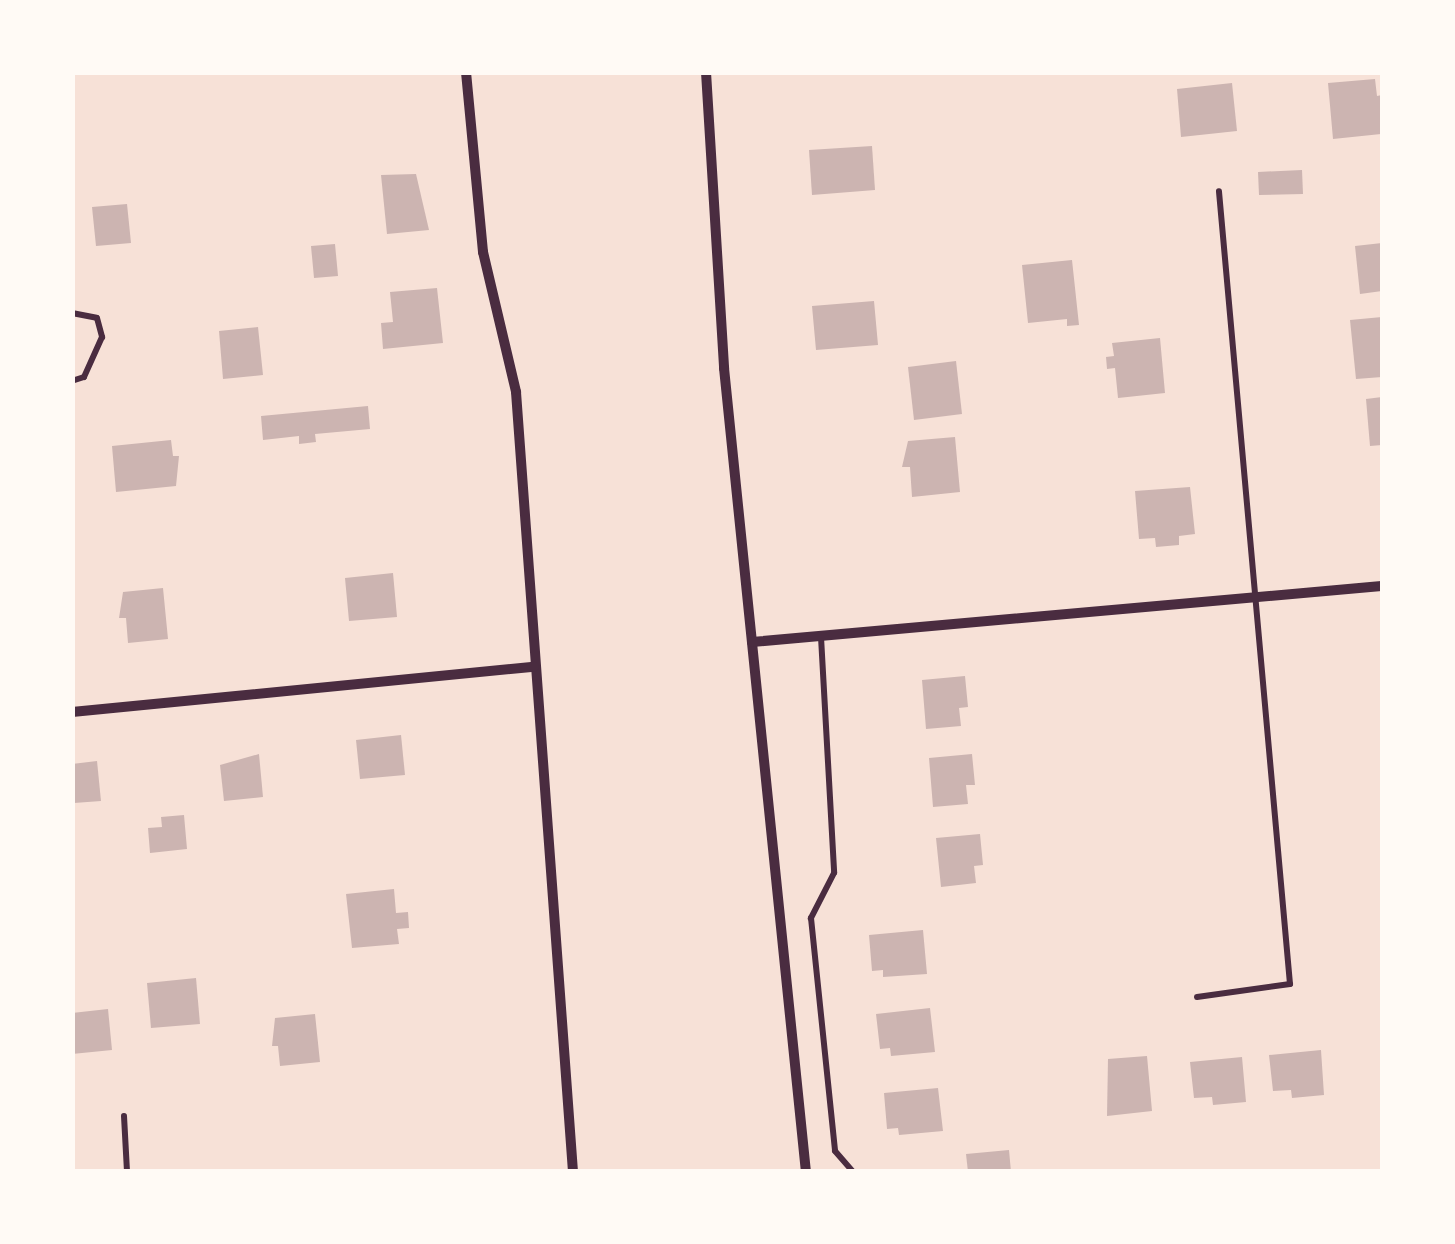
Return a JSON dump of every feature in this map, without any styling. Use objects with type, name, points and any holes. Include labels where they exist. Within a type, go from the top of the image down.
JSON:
[{"type":"street","points":[[466,72],[483,252],[516,392],[573,1172]]},
{"type":"street","points":[[706,72],[724,368],[806,1172]]},
{"type":"street","points":[[752,642],[1382,586]]},
{"type":"street","points":[[72,712],[534,667]]},
{"type":"lane","points":[[1197,997],[1290,984],[1218,191]]},
{"type":"lane","points":[[72,313],[96,318],[102,337],[84,377],[72,382]]},
{"type":"lane","points":[[821,637],[834,872],[811,918],[835,1151],[853,1172]]},
{"type":"lane","points":[[124,1116],[127,1172]]},
{"type":"building","points":[[1375,79],[1377,96],[1382,95],[1381,134],[1333,139],[1328,83]]},
{"type":"building","points":[[1232,83],[1237,131],[1181,137],[1177,89]]},
{"type":"building","points":[[872,146],[875,190],[812,195],[809,150]]},
{"type":"building","points":[[1302,170],[1303,194],[1259,195],[1258,172]]},
{"type":"building","points":[[416,174],[429,230],[387,234],[381,175]]},
{"type":"building","points":[[127,204],[131,243],[96,246],[92,207]]},
{"type":"building","points":[[1382,243],[1382,291],[1360,294],[1355,246]]},
{"type":"building","points":[[335,244],[338,276],[314,278],[311,246]]},
{"type":"building","points":[[1072,260],[1079,325],[1067,326],[1067,319],[1028,323],[1022,265]]},
{"type":"building","points":[[437,288],[443,343],[383,349],[381,323],[393,322],[390,292]]},
{"type":"building","points":[[874,301],[878,345],[816,350],[812,306]]},
{"type":"building","points":[[1382,317],[1382,377],[1356,379],[1350,320]]},
{"type":"building","points":[[258,327],[263,375],[223,379],[219,331]]},
{"type":"building","points":[[1160,338],[1165,393],[1118,398],[1115,368],[1107,369],[1106,357],[1114,356],[1112,343]]},
{"type":"building","points":[[956,361],[962,414],[914,420],[908,367]]},
{"type":"building","points":[[1382,397],[1382,445],[1370,446],[1366,399]]},
{"type":"building","points":[[368,406],[370,429],[315,434],[316,442],[299,444],[299,436],[263,440],[261,416]]},
{"type":"building","points":[[955,437],[960,492],[912,497],[910,467],[902,467],[908,441]]},
{"type":"building","points":[[171,440],[173,456],[179,456],[176,486],[116,492],[112,446]]},
{"type":"building","points":[[1190,487],[1195,534],[1179,536],[1179,545],[1156,547],[1155,538],[1139,539],[1135,491]]},
{"type":"building","points":[[393,573],[397,617],[349,621],[345,578]]},
{"type":"building","points":[[163,588],[168,639],[128,643],[126,618],[119,618],[123,592]]},
{"type":"building","points":[[965,676],[968,707],[959,708],[961,726],[926,729],[922,680]]},
{"type":"building","points":[[401,735],[405,775],[360,779],[356,740]]},
{"type":"building","points":[[259,754],[263,797],[224,801],[220,765]]},
{"type":"building","points":[[972,754],[975,785],[966,785],[968,804],[933,807],[929,758]]},
{"type":"building","points":[[97,761],[101,801],[74,803],[72,764]]},
{"type":"building","points":[[184,815],[187,849],[150,853],[148,828],[162,827],[161,817]]},
{"type":"building","points":[[980,834],[983,865],[974,866],[976,883],[941,887],[936,838]]},
{"type":"building","points":[[394,889],[396,913],[408,912],[409,928],[397,929],[399,944],[352,948],[346,894]]},
{"type":"building","points":[[923,930],[927,974],[883,977],[883,970],[872,971],[869,935]]},
{"type":"building","points":[[196,978],[200,1024],[151,1028],[147,983]]},
{"type":"building","points":[[930,1008],[935,1052],[891,1056],[890,1048],[880,1049],[876,1014]]},
{"type":"building","points":[[108,1009],[112,1050],[72,1054],[72,1013]]},
{"type":"building","points":[[315,1014],[320,1062],[280,1066],[278,1046],[272,1046],[275,1018]]},
{"type":"building","points":[[1321,1050],[1324,1095],[1292,1098],[1291,1090],[1273,1091],[1269,1055]]},
{"type":"building","points":[[1147,1056],[1152,1111],[1107,1116],[1108,1059]]},
{"type":"building","points":[[1242,1057],[1246,1102],[1213,1105],[1212,1097],[1194,1098],[1190,1062]]},
{"type":"building","points":[[938,1088],[943,1131],[899,1135],[898,1128],[887,1129],[884,1093]]},
{"type":"building","points":[[1009,1150],[1011,1172],[968,1172],[966,1154]]}]
